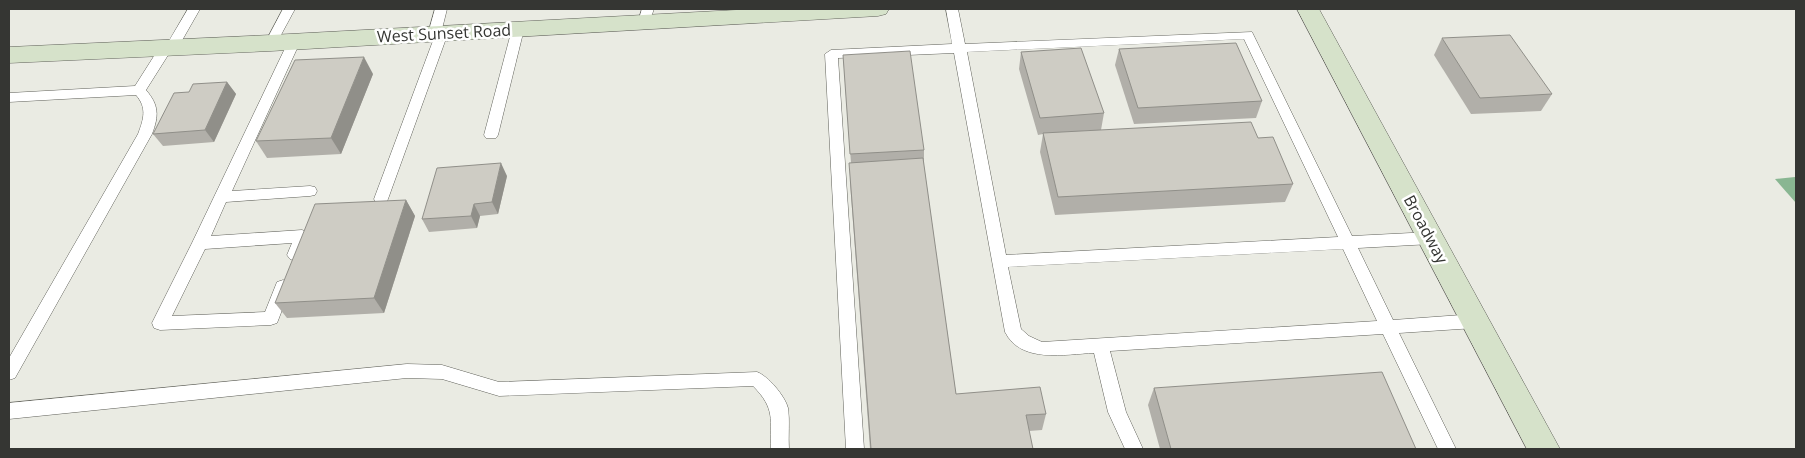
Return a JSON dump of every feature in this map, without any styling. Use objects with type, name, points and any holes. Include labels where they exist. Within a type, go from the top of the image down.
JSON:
[{"type":"main road","name":"West Sunset Road","points":[[9,55],[294,42],[518,29],[646,15],[878,9]]},
{"type":"main road","name":"Broadway","points":[[1308,9],[1544,449]]},
{"type":"lane","points":[[139,90],[194,9]]},
{"type":"lane","points":[[271,43],[288,9]]},
{"type":"lane","points":[[381,199],[438,34],[441,9]]},
{"type":"lane","points":[[952,9],[1013,332],[1022,341],[1041,349],[1475,322]]},
{"type":"lane","points":[[491,135],[518,29]]},
{"type":"lane","points":[[854,449],[830,54],[1248,34],[1447,449]]},
{"type":"lane","points":[[200,243],[302,236],[271,318],[160,323],[222,197],[294,42]]},
{"type":"lane","points":[[9,97],[139,90]]},
{"type":"lane","points":[[9,373],[145,134],[152,115],[149,101],[139,90]]},
{"type":"lane","points":[[222,197],[310,191]]},
{"type":"lane","points":[[1000,261],[1431,238]]},
{"type":"lane","points":[[1100,345],[1117,412],[1134,449]]},
{"type":"lane","points":[[9,411],[407,371],[442,372],[499,389],[757,380],[767,389],[779,408],[780,449]]},
{"type":"shaded area","points":[[1796,178],[1796,203],[1775,179]]},
{"type":"building","points":[[1510,35],[1552,94],[1480,98],[1442,38]]},
{"type":"building","points":[[1236,43],[1262,101],[1138,108],[1119,49]]},
{"type":"building","points":[[1081,48],[1104,113],[1040,118],[1021,52]]},
{"type":"building","points":[[910,51],[924,150],[850,154],[843,55]]},
{"type":"building","points":[[364,57],[331,138],[256,141],[295,60]]},
{"type":"building","points":[[227,82],[205,130],[153,134],[174,93],[189,92],[193,84]]},
{"type":"building","points":[[1251,122],[1258,138],[1273,137],[1293,184],[1058,197],[1043,133]]},
{"type":"building","points":[[923,158],[956,394],[1040,387],[1046,414],[1026,415],[1033,449],[871,449],[849,163]]},
{"type":"building","points":[[501,163],[492,202],[474,204],[471,216],[422,219],[437,168]]},
{"type":"building","points":[[406,200],[374,298],[275,303],[315,204]]},
{"type":"building","points":[[1382,372],[1416,449],[1171,449],[1154,388]]}]
